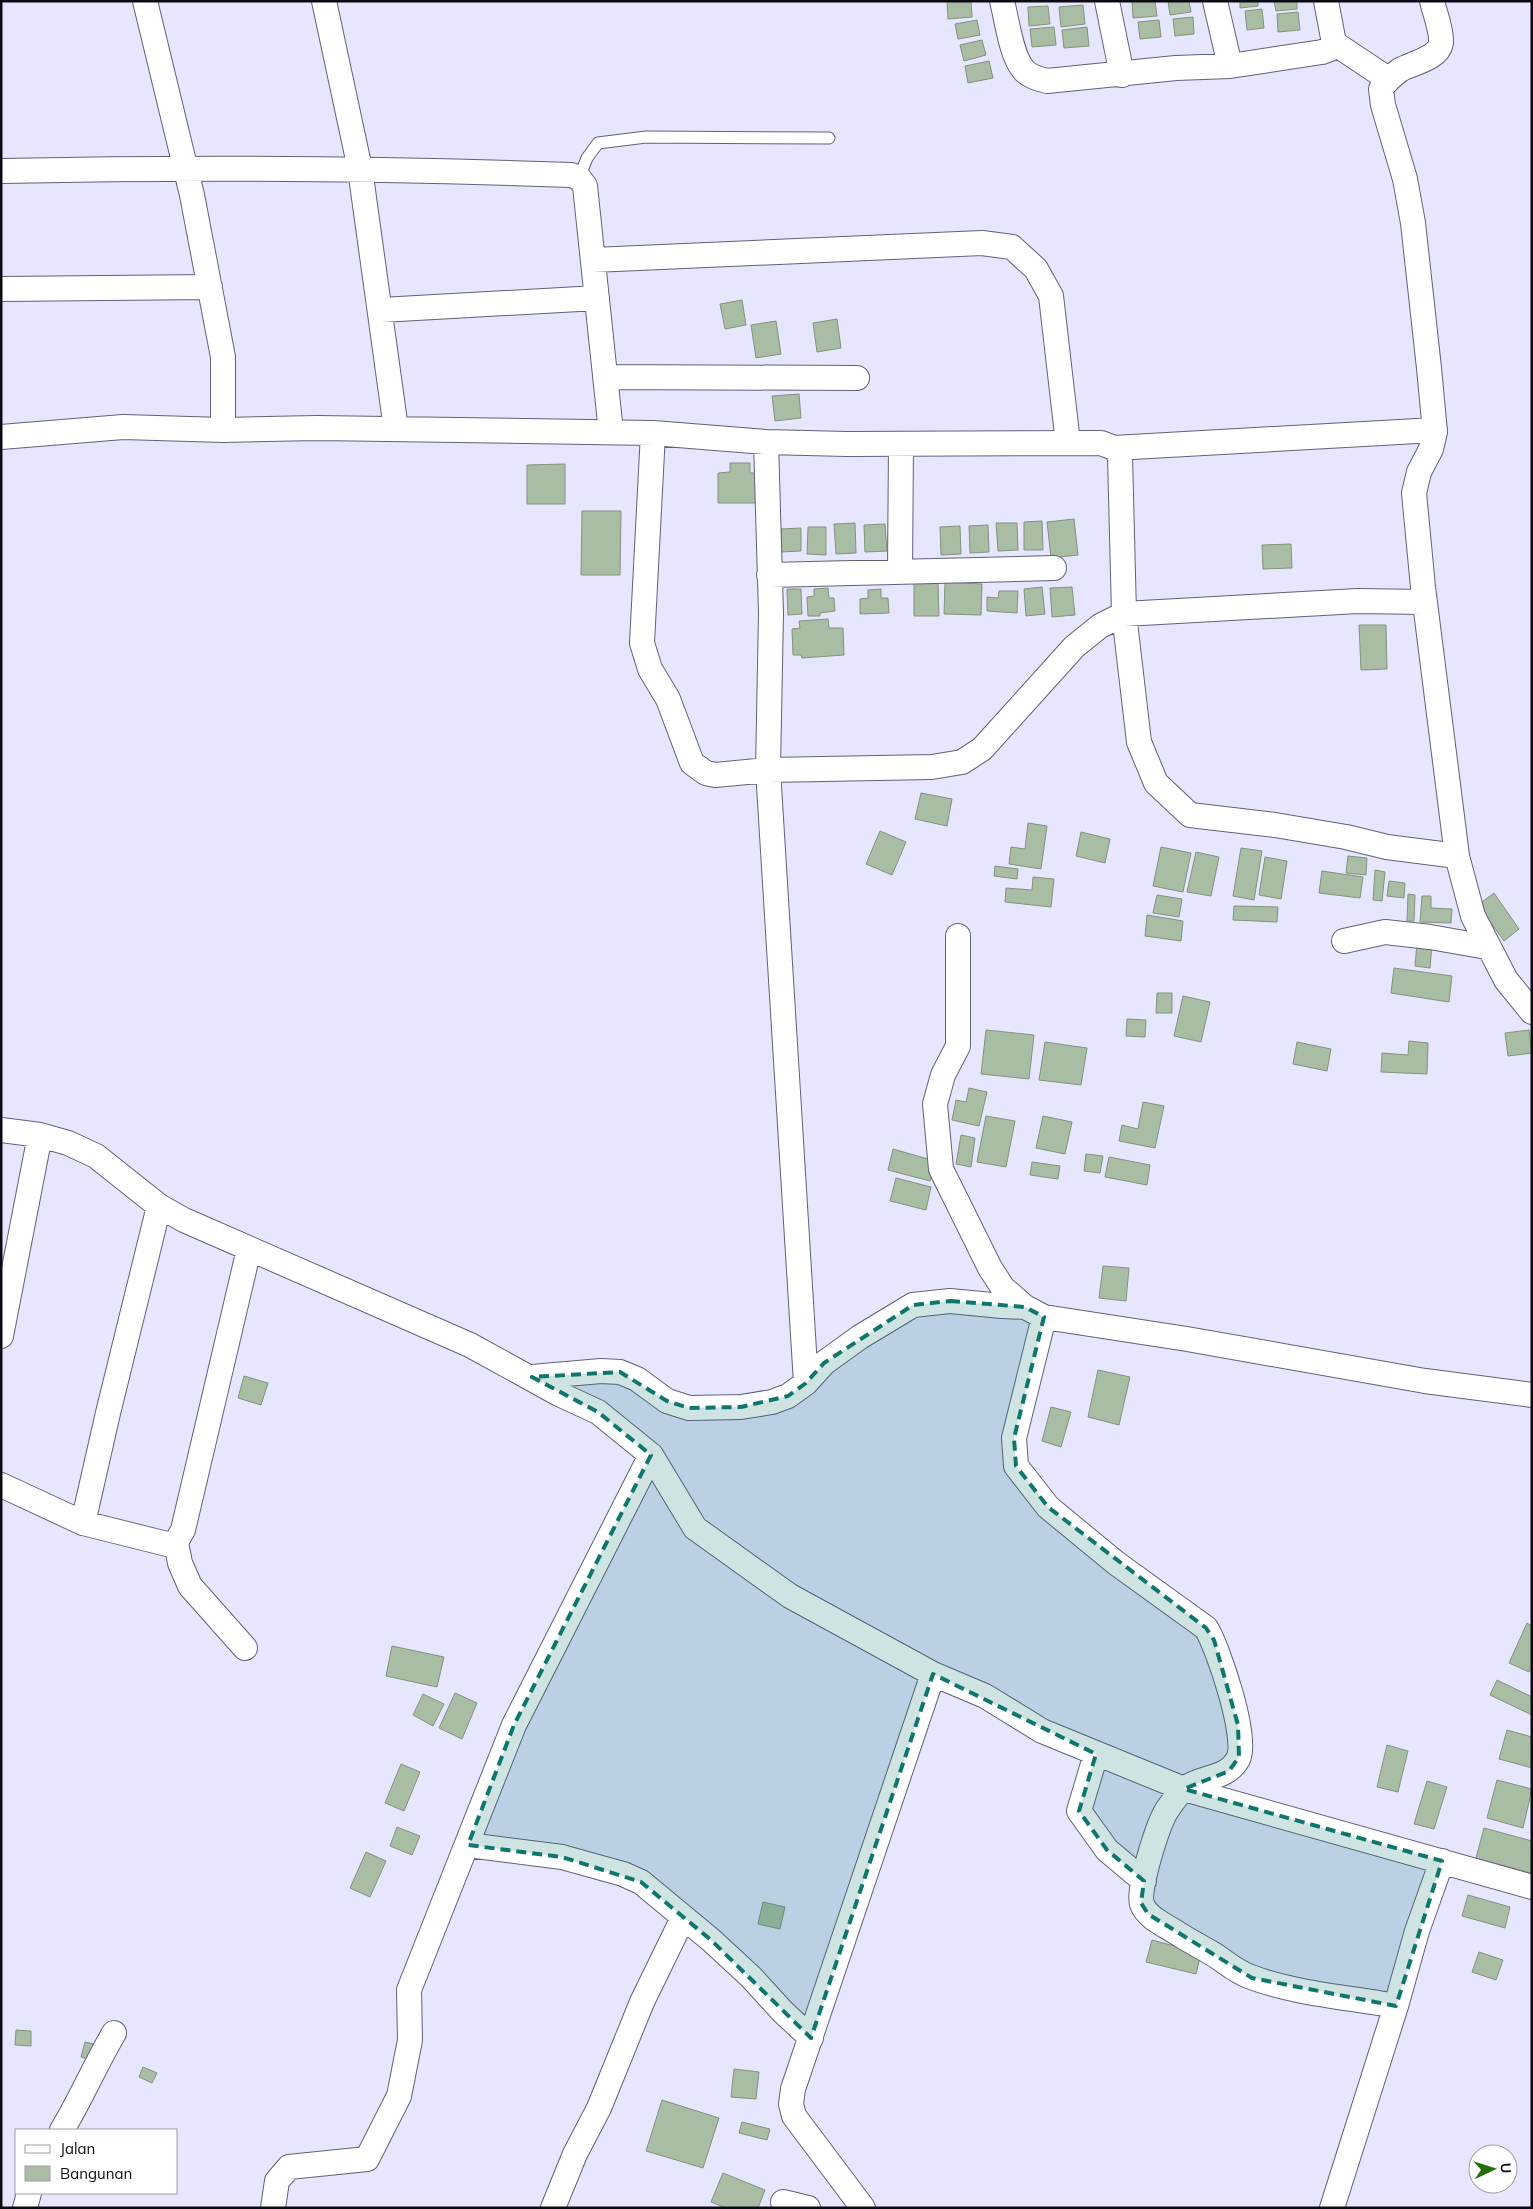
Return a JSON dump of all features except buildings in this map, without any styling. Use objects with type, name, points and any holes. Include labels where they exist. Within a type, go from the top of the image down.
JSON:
[{"type":"street","points":[[145,1],[185,167],[223,357],[223,430]]},
{"type":"street","points":[[324,1],[360,169],[396,429]]},
{"type":"street","points":[[1002,1],[1017,59],[1023,70],[1033,77],[1047,81],[1122,75],[1176,68],[1230,66],[1322,52],[1330,49],[1334,44],[1326,1]]},
{"type":"street","points":[[1107,1],[1122,75]]},
{"type":"street","points":[[1215,1],[1230,66]]},
{"type":"street","points":[[1432,1],[1440,33],[1440,45],[1434,54],[1402,69],[1388,79],[1381,89],[1382,105],[1405,179],[1413,223],[1435,430],[1431,449],[1419,472],[1414,494],[1425,602],[1457,856],[1473,916],[1506,980],[1532,1012]]},
{"type":"street","points":[[1334,44],[1388,79]]},
{"type":"street","points":[[1,171],[185,167],[360,169],[570,175],[579,178],[586,186],[611,432]]},
{"type":"street","points":[[593,260],[982,243],[1012,247],[1036,269],[1051,296],[1068,443]]},
{"type":"street","points":[[1,289],[210,288]]},
{"type":"street","points":[[381,310],[597,298]]},
{"type":"street","points":[[605,377],[857,378]]},
{"type":"street","points":[[1,437],[123,427],[223,430],[318,428],[653,432],[766,442],[901,444],[1101,443],[1114,448],[1435,430]]},
{"type":"street","points":[[653,432],[642,643],[650,669],[668,699],[692,763],[706,773],[715,775],[768,770],[932,767],[962,762],[992,740],[1074,647],[1100,626],[1124,614],[1358,601],[1425,602]]},
{"type":"street","points":[[766,442],[769,575],[768,770],[806,1383]]},
{"type":"street","points":[[900,571],[901,444]]},
{"type":"street","points":[[1114,448],[1120,456],[1124,614],[1139,742],[1156,783],[1190,815],[1275,825],[1346,837],[1387,847],[1457,856]]},
{"type":"street","points":[[769,575],[1054,568]]},
{"type":"street","points":[[1344,942],[1385,932],[1488,947]]},
{"type":"street","points":[[958,936],[958,1046],[943,1075],[935,1104],[942,1169],[990,1268],[1003,1288],[1034,1312]]},
{"type":"street","points":[[1,1130],[40,1135],[68,1143],[96,1156],[159,1206],[184,1220],[470,1345],[532,1377],[559,1394],[598,1412],[651,1455],[695,1528],[790,1596],[933,1674],[985,1696],[1042,1731],[1184,1789],[1532,1887]]},
{"type":"street","points":[[1,1336],[10,1251],[40,1135]]},
{"type":"street","points":[[83,1523],[159,1206]]},
{"type":"street","points":[[245,1648],[190,1586],[180,1563],[176,1542],[183,1530],[249,1249]]},
{"type":"street","points":[[532,1377],[601,1371],[620,1372],[637,1379],[667,1401],[689,1408],[711,1408],[772,1402],[788,1396],[806,1383],[824,1362],[860,1337],[912,1306],[950,1301],[1002,1306],[1425,1381],[1532,1395]]},
{"type":"street","points":[[1034,1312],[1014,1438],[1016,1466],[1048,1507],[1116,1563],[1206,1628],[1214,1640],[1223,1667],[1238,1726],[1239,1757],[1229,1771],[1184,1789],[1162,1818],[1144,1881],[1141,1903],[1148,1914],[1215,1955],[1230,1968],[1252,1978],[1294,1988],[1396,2006]]},
{"type":"street","points":[[273,2208],[278,2181],[289,2167],[367,2159],[399,2096],[410,2040],[409,1990],[514,1725],[651,1455]]},
{"type":"street","points":[[1,1485],[83,1523],[167,1544],[176,1542]]},
{"type":"street","points":[[864,2208],[794,2116],[791,2104],[793,2089],[933,1674]]},
{"type":"street","points":[[1096,1754],[1079,1811],[1107,1850],[1144,1881]]},
{"type":"street","points":[[468,1845],[562,1858],[623,1874],[641,1882],[751,1977],[783,2012],[811,2038]]},
{"type":"street","points":[[1332,2208],[1396,2006],[1417,1931],[1442,1861]]},
{"type":"street","points":[[553,2208],[575,2154],[599,2108],[642,2002],[680,1924],[687,1920]]},
{"type":"street","points":[[63,2129],[114,2033]]},
{"type":"street","points":[[25,2208],[29,2194]]},
{"type":"street","points":[[784,2202],[808,2208]]},
{"type":"lane","points":[[579,178],[587,158],[598,143],[646,137],[828,138]]},
{"type":"highlighted area","points":[[950,1301],[1025,1307],[1044,1317],[1014,1438],[1016,1466],[1048,1507],[1206,1628],[1214,1640],[1238,1725],[1239,1757],[1229,1771],[1184,1789],[1442,1861],[1396,2006],[1252,1978],[1148,1914],[1141,1903],[1144,1881],[1107,1850],[1079,1811],[1096,1754],[933,1674],[811,2038],[711,1940],[641,1882],[562,1857],[468,1845],[514,1725],[651,1455],[598,1412],[532,1377],[620,1372],[667,1401],[689,1408],[741,1407],[788,1396],[806,1383],[824,1363],[913,1305]]}]
